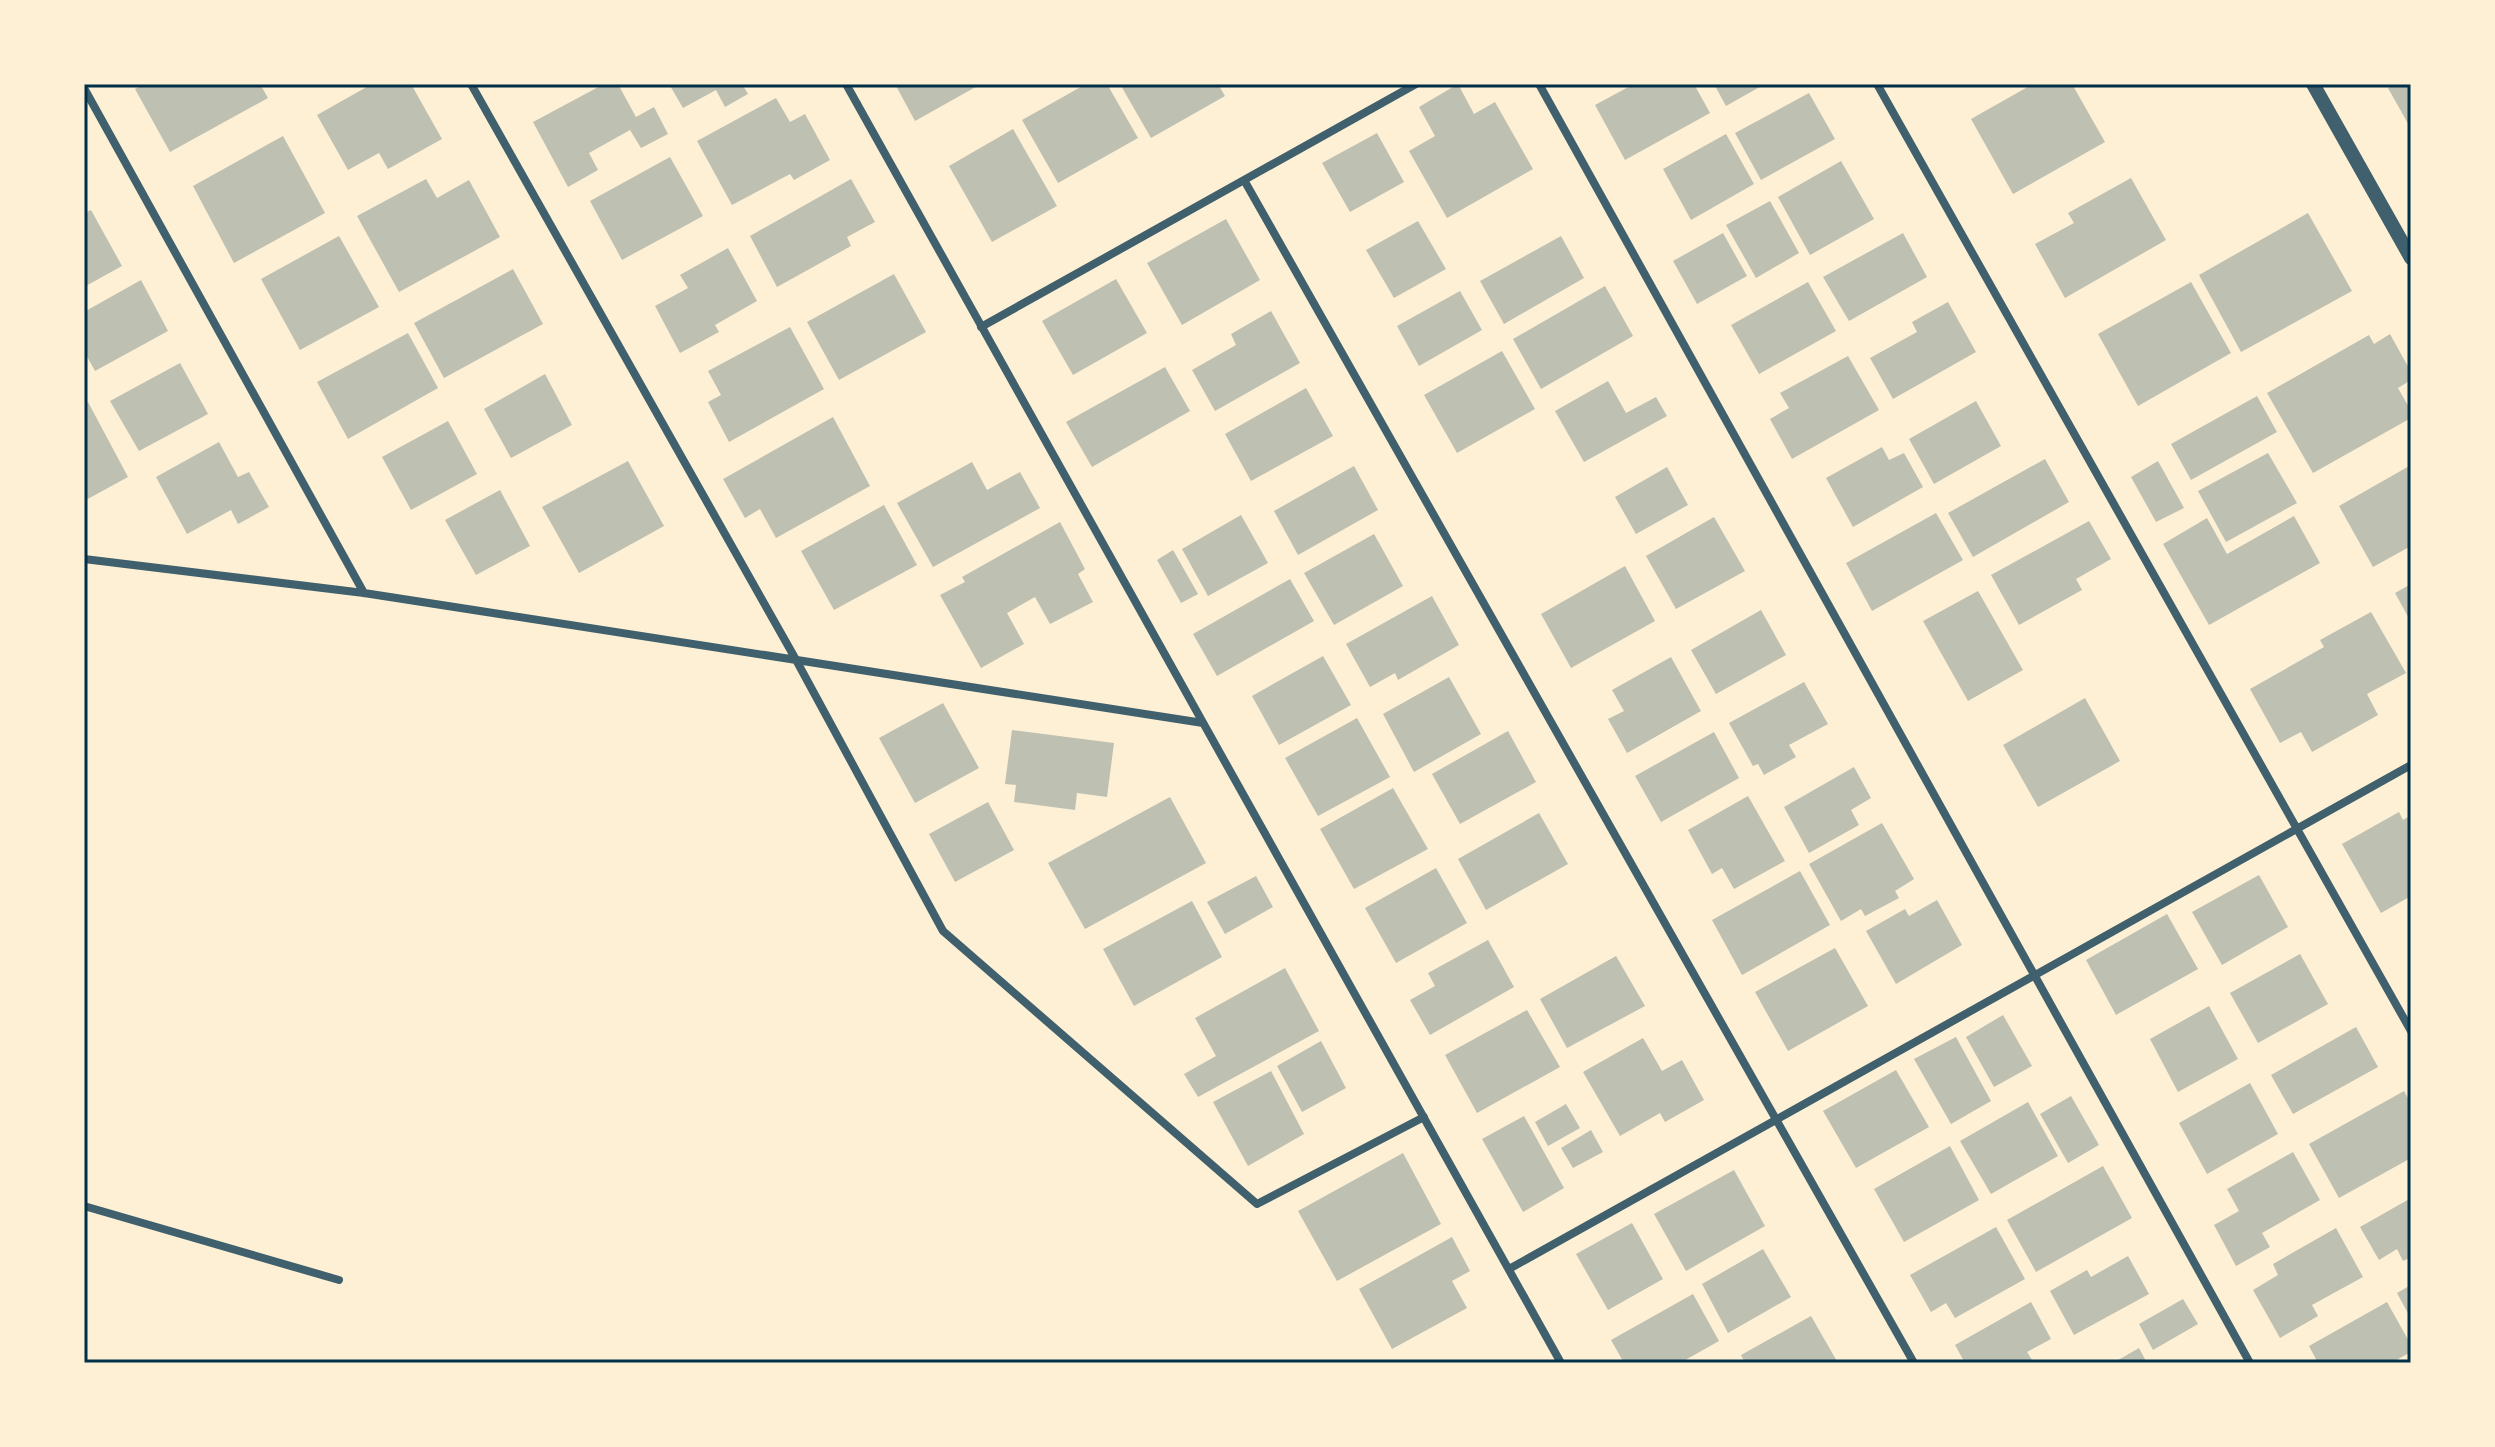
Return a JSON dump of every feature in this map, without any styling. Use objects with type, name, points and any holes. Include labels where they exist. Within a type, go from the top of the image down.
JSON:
[{"type":"street","points":[[471,84],[795,658],[943,931],[1257,1204],[1424,1117]]},
{"type":"street","points":[[846,84],[1561,1363]]},
{"type":"street","points":[[981,327],[1416,84]]},
{"type":"street","points":[[1539,84],[2250,1363]]},
{"type":"street","points":[[1877,84],[2411,1031]]},
{"type":"street","points":[[2313,84],[2411,258]]},
{"type":"street","points":[[84,88],[364,593]]},
{"type":"street","points":[[1244,180],[1914,1363]]},
{"type":"street","points":[[84,559],[364,593],[1203,723]]},
{"type":"street","points":[[1509,1269],[2411,765]]},
{"type":"street","points":[[84,1206],[339,1280]]},
{"type":"building","points":[[144,84],[260,84],[268,98],[170,152],[135,89]]},
{"type":"building","points":[[372,84],[411,84],[442,139],[388,169],[379,153],[348,170],[317,115]]},
{"type":"building","points":[[604,84],[618,84],[636,117],[654,107],[668,134],[641,148],[630,130],[589,153],[598,170],[568,187],[533,122]]},
{"type":"building","points":[[669,84],[742,84],[748,94],[725,107],[716,90],[683,108]]},
{"type":"building","points":[[895,84],[981,84],[915,121]]},
{"type":"building","points":[[1086,84],[1107,84],[1138,138],[1058,183],[1022,120]]},
{"type":"building","points":[[1120,84],[1218,84],[1225,96],[1151,138]]},
{"type":"building","points":[[1458,84],[1474,114],[1495,102],[1533,169],[1447,218],[1409,151],[1435,136],[1419,107]]},
{"type":"building","points":[[1634,84],[1694,84],[1710,113],[1625,160],[1595,105]]},
{"type":"building","points":[[1714,84],[1765,84],[1726,106]]},
{"type":"building","points":[[2033,84],[2072,84],[2105,142],[2013,194],[1971,119]]},
{"type":"building","points":[[2395,84],[2411,84],[2411,129],[2388,88]]},
{"type":"building","points":[[1809,93],[1835,139],[1761,180],[1735,133]]},
{"type":"building","points":[[776,98],[790,122],[805,114],[830,160],[794,180],[790,174],[732,205],[697,141]]},
{"type":"building","points":[[1013,129],[1057,206],[992,242],[949,166]]},
{"type":"building","points":[[1377,133],[1404,182],[1350,212],[1322,163]]},
{"type":"building","points":[[1726,134],[1754,184],[1691,220],[1663,169]]},
{"type":"building","points":[[283,136],[325,213],[234,263],[193,186]]},
{"type":"building","points":[[670,157],[703,216],[622,260],[590,201]]},
{"type":"building","points":[[1841,161],[1874,219],[1810,255],[1778,197]]},
{"type":"building","points":[[2131,178],[2166,240],[2065,298],[2035,244],[2074,223],[2068,213]]},
{"type":"building","points":[[426,179],[437,198],[469,180],[500,237],[399,292],[357,216]]},
{"type":"building","points":[[851,179],[875,222],[847,237],[851,246],[777,287],[750,236]]},
{"type":"building","points":[[1770,201],[1799,253],[1756,278],[1726,225]]},
{"type":"building","points":[[91,210],[122,266],[84,287],[84,213]]},
{"type":"building","points":[[2308,213],[2352,291],[2241,352],[2199,275]]},
{"type":"building","points":[[1226,219],[1260,280],[1182,325],[1147,263]]},
{"type":"building","points":[[1418,221],[1446,269],[1394,298],[1366,250]]},
{"type":"building","points":[[1723,233],[1747,276],[1697,304],[1673,261]]},
{"type":"building","points":[[1903,233],[1927,277],[1849,321],[1823,277]]},
{"type":"building","points":[[339,236],[379,307],[300,350],[261,279]]},
{"type":"building","points":[[1561,236],[1584,278],[1504,324],[1480,281]]},
{"type":"building","points":[[728,248],[757,301],[715,325],[719,332],[680,353],[655,306],[688,288],[680,275]]},
{"type":"building","points":[[513,269],[543,324],[444,378],[414,323]]},
{"type":"building","points":[[894,274],[926,332],[839,380],[807,322]]},
{"type":"building","points":[[1116,279],[1147,333],[1073,375],[1042,321]]},
{"type":"building","points":[[141,280],[168,331],[95,371],[84,351],[84,312]]},
{"type":"building","points":[[1808,282],[1836,331],[1759,374],[1731,325]]},
{"type":"building","points":[[2191,282],[2231,353],[2138,406],[2098,334]]},
{"type":"building","points":[[1605,286],[1633,336],[1541,389],[1513,339]]},
{"type":"building","points":[[1460,291],[1482,330],[1419,366],[1397,326]]},
{"type":"building","points":[[1948,302],[1976,352],[1893,399],[1870,358],[1917,332],[1912,322]]},
{"type":"building","points":[[1271,311],[1300,363],[1215,411],[1192,370],[1236,345],[1231,334]]},
{"type":"building","points":[[790,327],[824,389],[729,442],[708,402],[721,395],[708,371]]},
{"type":"building","points":[[408,333],[438,388],[348,439],[317,382]]},
{"type":"building","points":[[2390,334],[2411,372],[2411,380],[2398,388],[2411,411],[2411,418],[2313,473],[2267,393],[2369,335],[2374,344]]},
{"type":"building","points":[[1502,351],[1535,409],[1457,453],[1424,395]]},
{"type":"building","points":[[1848,356],[1879,410],[1792,459],[1770,419],[1789,408],[1780,393]]},
{"type":"building","points":[[180,363],[208,414],[139,451],[110,401]]},
{"type":"building","points":[[1165,367],[1190,411],[1092,467],[1066,422]]},
{"type":"building","points":[[545,374],[572,425],[511,458],[484,409]]},
{"type":"building","points":[[1608,381],[1626,413],[1656,397],[1667,416],[1584,462],[1555,411]]},
{"type":"building","points":[[1306,388],[1333,436],[1251,481],[1225,434]]},
{"type":"building","points":[[2257,396],[2277,432],[2191,480],[2171,444]]},
{"type":"building","points":[[1976,401],[2001,446],[1934,484],[1909,439]]},
{"type":"building","points":[[88,402],[128,477],[84,501],[84,405]]},
{"type":"building","points":[[833,417],[870,486],[776,538],[760,509],[745,518],[723,479]]},
{"type":"building","points":[[448,421],[477,474],[411,510],[382,457]]},
{"type":"building","points":[[219,442],[238,477],[249,472],[269,507],[238,524],[231,510],[187,534],[156,477]]},
{"type":"building","points":[[1882,447],[1889,460],[1904,453],[1923,487],[1853,527],[1826,478]]},
{"type":"building","points":[[2268,453],[2297,503],[2226,542],[2198,491]]},
{"type":"building","points":[[2045,459],[2069,502],[1973,557],[1948,513]]},
{"type":"building","points":[[628,461],[664,526],[579,573],[542,507]]},
{"type":"building","points":[[2158,461],[2184,508],[2156,522],[2131,477]]},
{"type":"building","points":[[972,462],[987,490],[1020,472],[1040,508],[933,567],[897,503]]},
{"type":"building","points":[[2411,465],[2411,546],[2373,567],[2339,506]]},
{"type":"building","points":[[1354,466],[1378,510],[1298,555],[1274,511]]},
{"type":"building","points":[[1667,467],[1688,505],[1636,534],[1615,497]]},
{"type":"building","points":[[500,490],[530,546],[476,575],[445,520]]},
{"type":"building","points":[[884,505],[917,565],[834,610],[801,551]]},
{"type":"building","points":[[1936,513],[1963,560],[1872,611],[1846,563]]},
{"type":"building","points":[[1241,515],[1268,563],[1208,596],[1182,549]]},
{"type":"building","points":[[2294,516],[2320,563],[2209,625],[2163,544],[2207,518],[2227,554]]},
{"type":"building","points":[[1714,517],[1745,571],[1676,609],[1646,556]]},
{"type":"building","points":[[2089,521],[2111,559],[2076,579],[2082,590],[2019,625],[1991,575]]},
{"type":"building","points":[[1060,522],[1085,569],[1078,574],[1093,602],[1050,624],[1035,597],[1007,613],[1024,644],[981,668],[940,595],[965,582],[962,577]]},
{"type":"building","points":[[1374,534],[1403,586],[1334,625],[1304,573]]},
{"type":"building","points":[[1173,550],[1198,594],[1181,603],[1157,560]]},
{"type":"building","points":[[1625,566],[1655,621],[1571,668],[1541,614]]},
{"type":"building","points":[[1290,579],[1314,621],[1217,676],[1193,634]]},
{"type":"building","points":[[2411,584],[2411,622],[2395,593]]},
{"type":"building","points":[[1978,591],[2023,670],[1968,701],[1923,621]]},
{"type":"building","points":[[1432,596],[1459,645],[1398,680],[1395,673],[1370,687],[1346,644]]},
{"type":"building","points":[[1761,610],[1786,655],[1716,694],[1691,650]]},
{"type":"building","points":[[2371,612],[2406,673],[2367,694],[2378,715],[2312,752],[2301,732],[2280,743],[2250,689],[2324,647],[2320,640]]},
{"type":"building","points":[[1323,656],[1351,705],[1279,745],[1252,696]]},
{"type":"building","points":[[1671,657],[1701,711],[1627,753],[1608,719],[1624,711],[1612,690]]},
{"type":"building","points":[[1449,677],[1481,734],[1414,772],[1383,714]]},
{"type":"building","points":[[1804,682],[1828,724],[1789,745],[1796,757],[1764,775],[1758,764],[1753,766],[1729,723]]},
{"type":"building","points":[[2085,698],[2120,761],[2038,807],[2003,745]]},
{"type":"building","points":[[943,703],[979,768],[915,803],[879,738]]},
{"type":"building","points":[[1357,718],[1390,777],[1318,816],[1285,758]]},
{"type":"building","points":[[1012,730],[1114,743],[1107,797],[1077,793],[1075,810],[1014,802],[1016,785],[1005,784]]},
{"type":"building","points":[[1508,731],[1536,782],[1460,824],[1432,774]]},
{"type":"building","points":[[1714,732],[1739,778],[1661,822],[1635,776]]},
{"type":"building","points":[[1854,767],[1871,798],[1851,810],[1859,825],[1809,853],[1784,807]]},
{"type":"building","points":[[1393,788],[1428,849],[1354,889],[1320,829]]},
{"type":"building","points":[[1748,796],[1785,861],[1734,889],[1722,868],[1712,874],[1688,830]]},
{"type":"building","points":[[1170,797],[1206,863],[1085,929],[1048,863]]},
{"type":"building","points":[[988,802],[1014,850],[955,882],[929,834]]},
{"type":"building","points":[[2399,812],[2403,820],[2411,815],[2411,896],[2381,913],[2342,844]]},
{"type":"building","points":[[1539,813],[1568,864],[1486,910],[1458,859]]},
{"type":"building","points":[[1882,823],[1914,879],[1895,891],[1899,898],[1865,916],[1861,909],[1841,921],[1809,864]]},
{"type":"building","points":[[1436,868],[1467,923],[1396,963],[1365,908]]},
{"type":"building","points":[[1800,871],[1830,925],[1742,975],[1712,920]]},
{"type":"building","points":[[2259,875],[2288,927],[2222,965],[2192,912]]},
{"type":"building","points":[[1256,876],[1273,907],[1225,934],[1207,902]]},
{"type":"building","points":[[1937,900],[1962,945],[1896,984],[1866,931],[1905,909],[1909,916]]},
{"type":"building","points":[[1192,901],[1222,957],[1134,1006],[1103,949]]},
{"type":"building","points":[[2167,914],[2198,969],[2116,1015],[2086,960]]},
{"type":"building","points":[[1488,940],[1514,987],[1430,1035],[1410,1000],[1435,986],[1428,973]]},
{"type":"building","points":[[1835,948],[1868,1006],[1788,1051],[1755,992]]},
{"type":"building","points":[[2300,954],[2328,1004],[2258,1043],[2230,993]]},
{"type":"building","points":[[1616,956],[1645,1006],[1567,1048],[1540,999]]},
{"type":"building","points":[[1285,968],[1319,1031],[1198,1097],[1184,1074],[1216,1056],[1195,1018]]},
{"type":"building","points":[[2209,1006],[2238,1059],[2178,1092],[2150,1039]]},
{"type":"building","points":[[1527,1010],[1560,1067],[1477,1113],[1445,1055]]},
{"type":"building","points":[[2003,1015],[2032,1066],[1994,1087],[1966,1037]]},
{"type":"building","points":[[2356,1027],[2378,1067],[2293,1114],[2271,1075]]},
{"type":"building","points":[[1956,1037],[1991,1101],[1951,1124],[1914,1059]]},
{"type":"building","points":[[1643,1038],[1662,1071],[1682,1060],[1704,1100],[1665,1122],[1660,1113],[1620,1136],[1583,1072]]},
{"type":"building","points":[[1321,1041],[1346,1088],[1302,1112],[1277,1066]]},
{"type":"building","points":[[1896,1070],[1929,1127],[1856,1168],[1823,1111]]},
{"type":"building","points":[[1271,1071],[1304,1134],[1248,1166],[1213,1102]]},
{"type":"building","points":[[2250,1083],[2278,1134],[2207,1174],[2179,1123]]},
{"type":"building","points":[[2404,1091],[2411,1104],[2411,1158],[2339,1198],[2309,1144]]},
{"type":"building","points":[[2071,1096],[2099,1145],[2068,1163],[2040,1114]]},
{"type":"building","points":[[2028,1102],[2058,1156],[1991,1194],[1960,1141]]},
{"type":"building","points":[[1566,1104],[1580,1128],[1548,1146],[1535,1122]]},
{"type":"building","points":[[1524,1116],[1564,1188],[1523,1212],[1482,1139]]},
{"type":"building","points":[[1591,1130],[1603,1152],[1573,1168],[1561,1148]]},
{"type":"building","points":[[1950,1146],[1979,1200],[1904,1242],[1874,1189]]},
{"type":"building","points":[[2293,1152],[2320,1200],[2262,1233],[2270,1247],[2236,1266],[2214,1225],[2239,1211],[2227,1189]]},
{"type":"building","points":[[1403,1153],[1441,1224],[1337,1281],[1298,1211]]},
{"type":"building","points":[[2103,1166],[2132,1218],[2036,1272],[2007,1220]]},
{"type":"building","points":[[1734,1170],[1765,1226],[1686,1271],[1654,1214]]},
{"type":"building","points":[[2411,1198],[2411,1257],[2403,1261],[2397,1249],[2379,1260],[2360,1227]]},
{"type":"building","points":[[1632,1223],[1663,1279],[1608,1310],[1576,1254]]},
{"type":"building","points":[[1996,1227],[2025,1279],[1955,1318],[1946,1303],[1931,1312],[1910,1275]]},
{"type":"building","points":[[2336,1228],[2363,1277],[2312,1305],[2318,1316],[2280,1338],[2253,1290],[2278,1275],[2273,1264]]},
{"type":"building","points":[[1452,1237],[1470,1271],[1452,1281],[1467,1308],[1392,1349],[1359,1289]]},
{"type":"building","points":[[1763,1249],[1791,1297],[1728,1333],[1702,1284]]},
{"type":"building","points":[[2128,1256],[2149,1294],[2074,1335],[2050,1291],[2087,1270],[2091,1277]]},
{"type":"building","points":[[2411,1285],[2411,1319],[2397,1293]]},
{"type":"building","points":[[1693,1294],[1719,1341],[1680,1363],[1624,1363],[1611,1340]]},
{"type":"building","points":[[2183,1299],[2198,1324],[2153,1350],[2139,1324]]},
{"type":"building","points":[[2031,1302],[2051,1339],[2027,1352],[2034,1363],[1965,1363],[1955,1345]]},
{"type":"building","points":[[2387,1302],[2411,1345],[2411,1352],[2391,1363],[2318,1363],[2309,1346]]},
{"type":"building","points":[[1811,1316],[1838,1363],[1745,1363],[1741,1355]]},
{"type":"building","points":[[2139,1348],[2147,1363],[2113,1363]]}]
